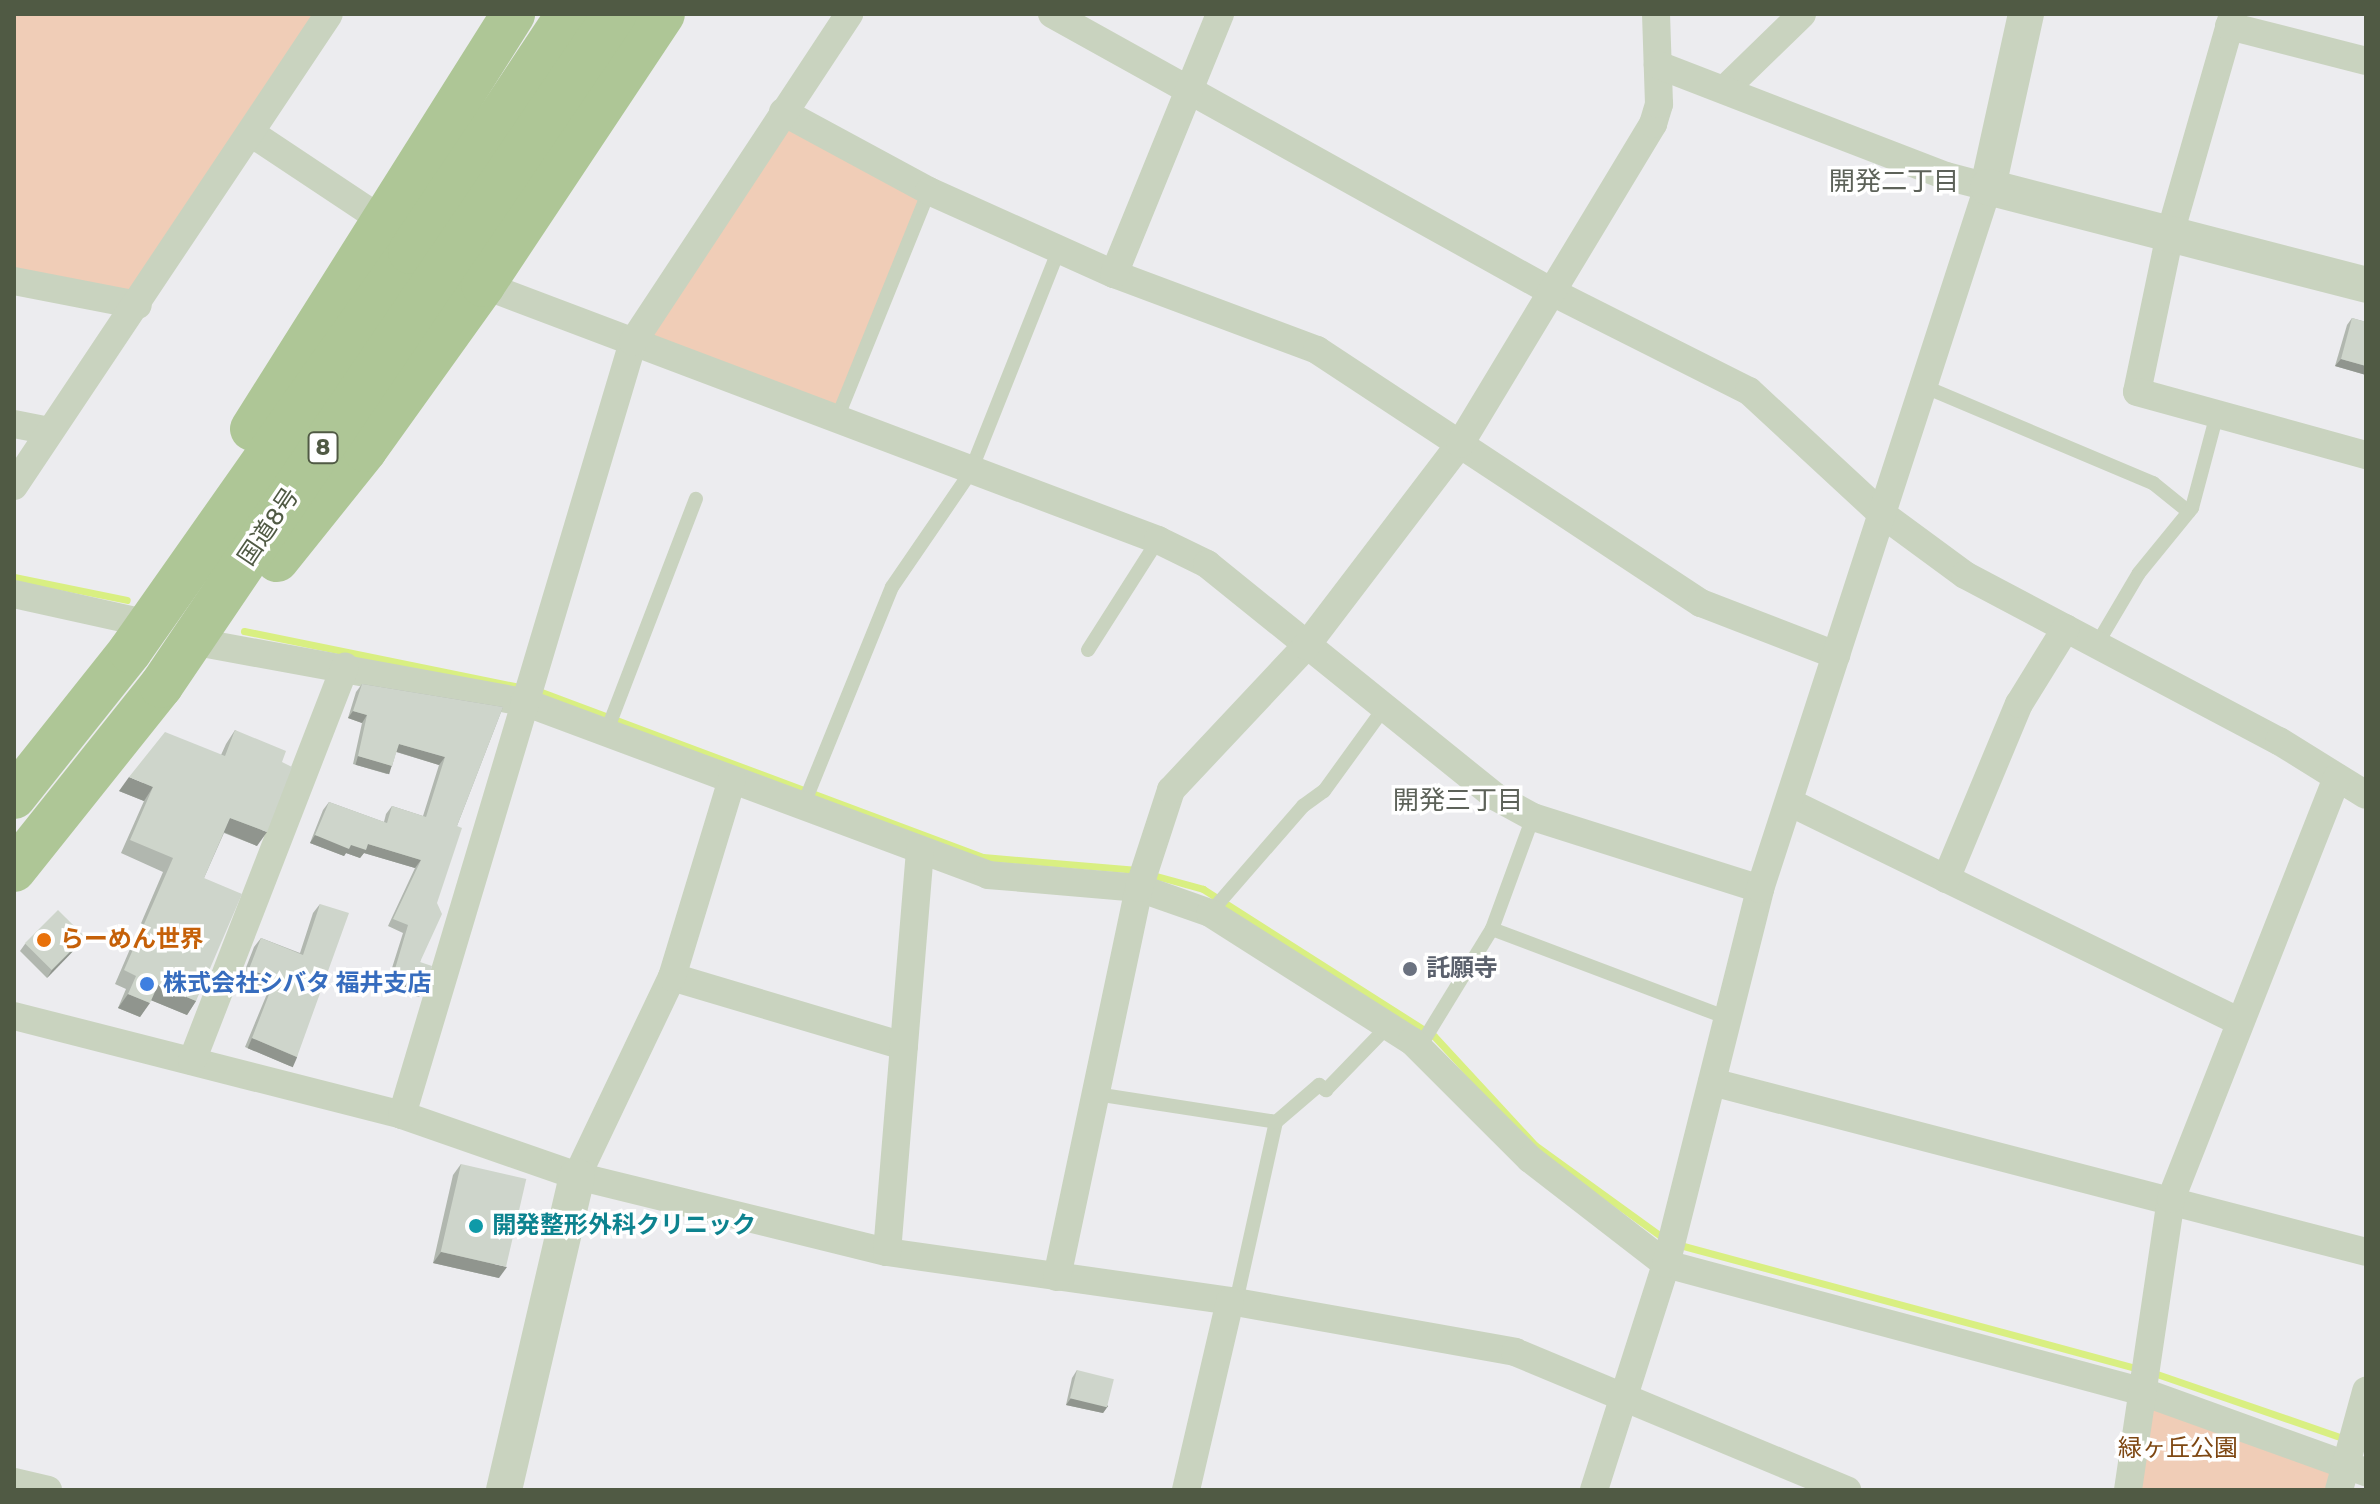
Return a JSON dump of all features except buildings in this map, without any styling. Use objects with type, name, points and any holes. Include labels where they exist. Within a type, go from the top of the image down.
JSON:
[{"type":"highway","name":"8","points":[[141,632],[183,537],[382,220],[498,56],[513,14]]},
{"type":"highway","name":"国道8号","points":[[14,797],[141,632],[410,252],[568,14]]},
{"type":"highway","name":"国道8号","points":[[14,870],[191,641],[615,14]]},
{"type":"highway","name":"8","points":[[191,641],[287,550],[483,285],[599,84],[663,14]]},
{"type":"street","points":[[14,486],[138,305],[329,14]]},
{"type":"street","points":[[402,1115],[633,342],[849,14]]},
{"type":"street","points":[[1052,14],[1554,293],[1749,391],[1882,514],[1965,575],[2097,644],[2366,793]]},
{"type":"street","points":[[1114,274],[1220,14]]},
{"type":"street","points":[[1057,1277],[1139,888],[1171,790],[1306,646],[1460,444],[1554,293],[1653,124],[1659,104],[1656,14]]},
{"type":"street","points":[[1726,88],[1802,14]]},
{"type":"street","points":[[1594,1490],[1666,1264],[1760,889],[1791,803],[1988,187],[2026,14]]},
{"type":"street","points":[[2366,61],[2231,20],[2170,234],[2137,392],[2366,455]]},
{"type":"street","points":[[1658,65],[1726,88],[1946,176],[2366,285]]},
{"type":"street","points":[[783,112],[929,191],[1114,274],[1317,350],[1701,603],[1836,655]]},
{"type":"street","points":[[251,133],[382,220]]},
{"type":"street","points":[[14,281],[138,305]]},
{"type":"street","points":[[483,285],[970,473],[1078,507],[1158,540],[1207,564],[1496,797],[1533,817],[1760,889]]},
{"type":"street","points":[[14,424],[49,431]]},
{"type":"street","points":[[14,594],[141,632]]},
{"type":"street","points":[[1946,879],[2019,704],[2066,628]]},
{"type":"street","points":[[191,641],[524,702],[988,875],[1139,888],[1210,913],[1419,1048],[1530,1159],[1666,1264],[2146,1393],[2350,1475],[2366,1391]]},
{"type":"street","points":[[192,1061],[345,667]]},
{"type":"street","points":[[2128,1490],[2146,1393],[2171,1199],[2237,1021],[2337,778]]},
{"type":"street","points":[[504,1490],[577,1176],[672,977],[732,780]]},
{"type":"street","points":[[1791,803],[2237,1021]]},
{"type":"street","points":[[887,1252],[920,850]]},
{"type":"street","points":[[672,977],[904,1046]]},
{"type":"street","points":[[14,1016],[402,1115],[577,1176],[887,1252],[1233,1301],[1515,1352],[1847,1490]]},
{"type":"street","points":[[1712,1082],[2366,1252]]},
{"type":"street","points":[[1186,1490],[1233,1301]]},
{"type":"street","points":[[14,1482],[48,1490]]},
{"type":"lane","points":[[836,421],[929,191]]},
{"type":"lane","points":[[803,806],[892,587],[970,473],[1059,249]]},
{"type":"lane","points":[[1923,386],[2153,483],[2189,512]]},
{"type":"lane","points":[[2097,644],[2139,573],[2189,512],[2202,484],[2217,414]]},
{"type":"lane","points":[[606,733],[696,499]]},
{"type":"lane","points":[[1088,650],[1158,540]]},
{"type":"lane","points":[[1210,913],[1303,806],[1324,791],[1384,708]]},
{"type":"lane","points":[[1419,1048],[1492,929],[1533,817]]},
{"type":"lane","points":[[1492,929],[1728,1018]]},
{"type":"lane","points":[[1233,1301],[1276,1122],[1319,1085],[1326,1090],[1388,1026]]},
{"type":"lane","points":[[1096,1094],[1276,1122]]},
{"type":"green space","points":[[14,14],[329,14],[138,305],[14,281]]},
{"type":"green space","points":[[783,112],[929,191],[831,419],[642,346]]},
{"type":"green space","name":"緑ヶ丘公園","points":[[2146,1393],[2346,1465],[2339,1490],[2128,1490]]},
{"type":"waterway","points":[[14,577],[127,600]]},
{"type":"waterway","points":[[244,631],[524,688]]},
{"type":"waterway","points":[[536,690],[983,857],[1137,870]]},
{"type":"waterway","points":[[1149,874],[1203,889],[1434,1036],[1535,1145],[1665,1239]]},
{"type":"waterway","points":[[1676,1244],[2139,1369]]},
{"type":"waterway","points":[[2151,1372],[2348,1440]]},
{"type":"place","name":"らーめん世界","points":[[44,940]]},
{"type":"place","name":"託願寺","points":[[1410,969]]},
{"type":"place","name":"株式会社シバタ 福井支店","points":[[147,984]]},
{"type":"place","name":"開発整形外科クリニック","points":[[476,1226]]},
{"type":"district","name":"開発二丁目","points":[[1894,182]]},
{"type":"district","name":"開発三丁目","points":[[1458,801]]}]
